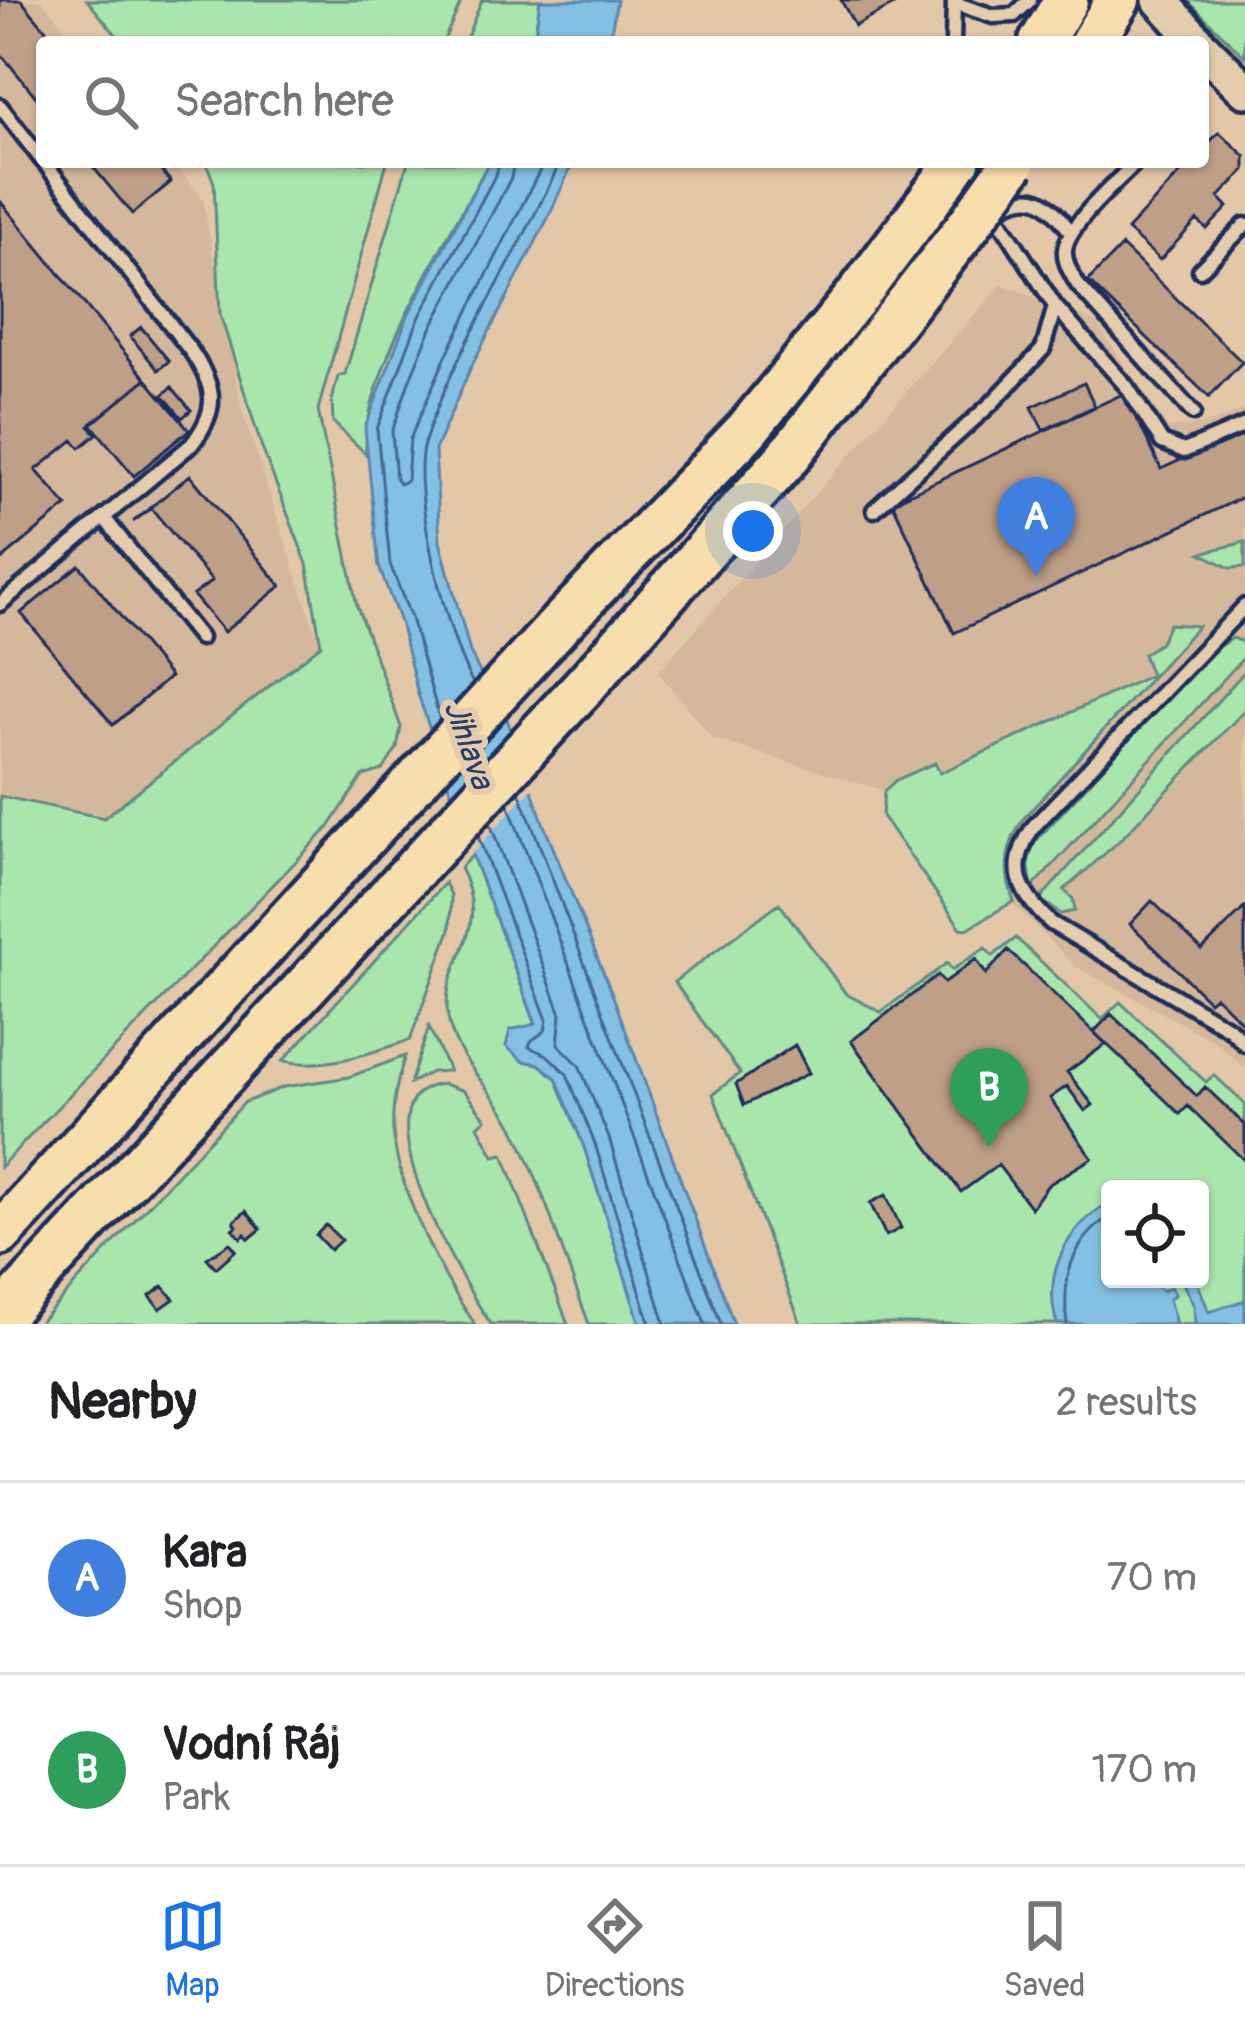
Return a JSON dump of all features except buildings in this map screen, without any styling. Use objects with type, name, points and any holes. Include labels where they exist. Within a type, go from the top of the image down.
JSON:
[{"type":"highway","points":[[1045,36],[1066,0]]},
{"type":"highway","points":[[0,1317],[585,685],[788,457],[982,218],[1011,168]]},
{"type":"highway","points":[[0,1234],[561,623],[746,431],[953,171]]},
{"type":"street","points":[[1160,0],[1192,36]]},
{"type":"street","points":[[1209,54],[1245,90]]},
{"type":"lane","points":[[952,36],[954,2],[993,16],[1014,15],[1030,0]]},
{"type":"lane","points":[[0,106],[36,152]]},
{"type":"lane","points":[[0,604],[192,443],[205,428],[212,392],[208,376],[191,351],[48,168]]},
{"type":"lane","points":[[1130,168],[1071,232],[1065,249],[1067,266],[1078,286],[1193,412]]},
{"type":"lane","points":[[953,171],[982,218],[1127,387],[1162,442],[1184,451],[1245,425]]},
{"type":"lane","points":[[982,218],[1017,198],[1030,197],[1048,204],[1071,232]]},
{"type":"lane","points":[[1200,270],[1245,225]]},
{"type":"lane","points":[[874,510],[992,403],[1042,349],[1054,306]]},
{"type":"lane","points":[[105,519],[200,638]]},
{"type":"lane","points":[[1245,606],[1034,826],[1018,856],[1027,900],[1051,923],[1230,1029],[1245,1044]]},
{"type":"shaded area","points":[[0,0],[42,0],[71,36],[36,36],[36,168],[178,168],[203,199],[242,410],[320,646],[104,818],[0,796]]},
{"type":"shaded area","points":[[1002,284],[1095,322],[1168,428],[1210,423],[1245,409],[1245,1069],[1216,1042],[1075,966],[908,798],[713,739],[658,672]]},
{"type":"green space","points":[[87,0],[462,0],[446,36],[117,36]]},
{"type":"green space","points":[[482,0],[540,0],[535,36],[467,36]]},
{"type":"green space","points":[[1187,0],[1245,0],[1245,57],[1239,51]]},
{"type":"green space","points":[[208,168],[385,168],[318,410],[357,606],[401,727],[397,748],[383,770],[363,776],[329,827],[0,1167],[0,796],[104,818],[321,645],[307,564],[262,448],[220,314],[214,183]]},
{"type":"green space","points":[[406,168],[486,168],[393,345],[368,420],[366,454],[333,422],[338,376],[345,374]]},
{"type":"green space","points":[[1245,542],[1245,567],[1230,568],[1201,553]]},
{"type":"green space","points":[[1169,624],[1198,626],[1024,818],[1008,858],[1014,901],[967,929],[961,928],[882,816],[884,791],[896,780],[935,763],[940,773],[1151,675],[1143,654],[1160,643]]},
{"type":"green space","points":[[1233,638],[1245,643],[1245,656],[1032,888],[1028,861],[1035,842],[1210,651]]},
{"type":"green space","points":[[1245,671],[1245,710],[1118,842],[1064,890],[1073,899],[1075,911],[1061,914],[1040,899]]},
{"type":"green space","points":[[472,855],[536,1025],[526,1029],[523,1061],[539,1064],[556,1078],[584,1147],[640,1324],[589,1324],[524,1150],[452,1032],[447,997],[472,912],[460,868]]},
{"type":"green space","points":[[445,883],[451,895],[450,930],[410,1040],[332,1062],[283,1061]]},
{"type":"green space","points":[[779,903],[846,994],[881,1012],[947,963],[952,970],[985,948],[993,956],[1016,938],[1102,1019],[1120,1002],[1206,1082],[1214,1075],[1245,1104],[1245,1324],[801,1324],[713,1094],[740,1073],[674,982]]},
{"type":"green space","points":[[429,1027],[449,1071],[432,1072],[410,1083]]},
{"type":"green space","points":[[405,1056],[393,1108],[398,1163],[425,1236],[475,1324],[38,1324],[245,1102],[284,1087],[349,1077]]},
{"type":"green space","points":[[444,1084],[464,1091],[486,1119],[478,1126],[494,1156],[503,1154],[568,1324],[491,1324],[439,1233],[410,1153],[407,1119],[417,1095]]},
{"type":"water","points":[[540,0],[617,0],[610,36],[535,36]]},
{"type":"water","name":"Jihlava","points":[[486,168],[570,168],[435,450],[440,542],[470,652],[481,675],[498,693],[734,1324],[640,1324],[584,1147],[556,1078],[506,1046],[510,1030],[536,1024],[472,855],[379,567],[365,428],[408,315]]},
{"type":"water","points":[[1101,1208],[1101,1288],[1171,1288],[1176,1324],[1057,1324],[1053,1288],[1061,1254]]},
{"type":"water","points":[[1185,1288],[1200,1288],[1209,1312],[1245,1300],[1245,1324],[1195,1324],[1194,1306]]},
{"type":"pier","points":[[517,731],[536,784],[467,859],[449,806]]},
{"type":"place","name":"Kara","points":[[1036,576]]},
{"type":"place","name":"Vodní Ráj","points":[[989,1147]]}]
